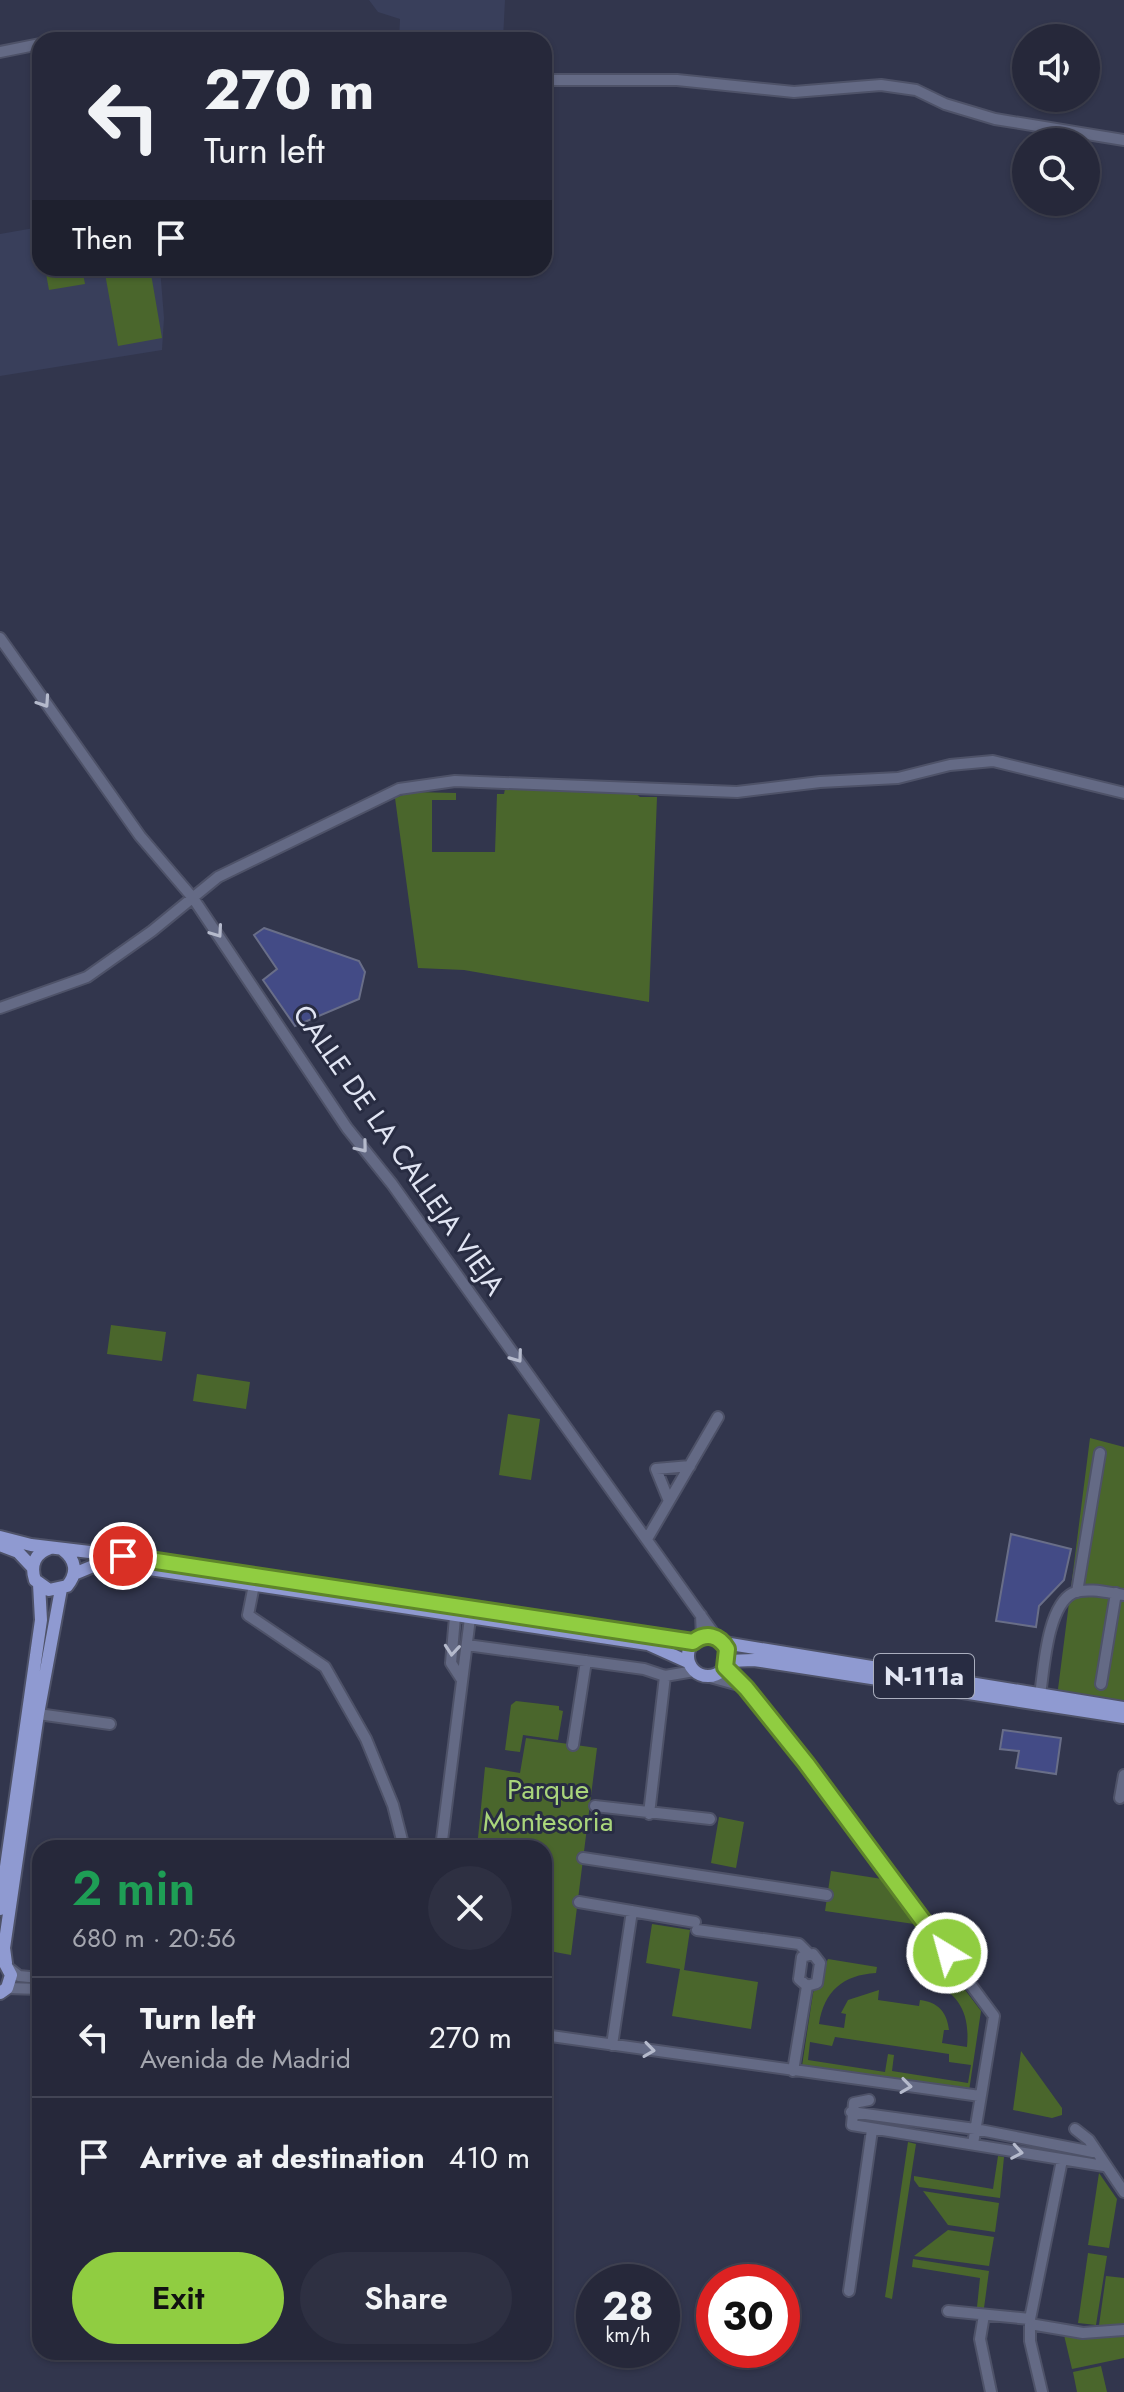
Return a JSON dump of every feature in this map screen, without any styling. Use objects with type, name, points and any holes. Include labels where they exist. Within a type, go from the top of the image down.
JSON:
[{"type":"main road","name":"N-111a","points":[[0,1537],[57,1549],[721,1641],[1124,1708]]},
{"type":"main road","points":[[0,1545],[18,1552],[33,1568],[39,1584],[41,1620],[0,1909]]},
{"type":"main road","points":[[33,1568],[36,1557],[57,1549],[73,1560],[74,1574]]},
{"type":"main road","points":[[2,1992],[4,1948],[38,1714],[61,1589],[74,1574],[89,1566],[105,1563],[648,1644],[710,1677],[727,1664],[721,1641]]},
{"type":"main road","points":[[39,1584],[49,1590],[61,1589]]},
{"type":"main road","points":[[691,1666],[697,1640]]},
{"type":"main road","name":"N-111a","points":[[727,1664],[762,1661],[1124,1717]]},
{"type":"street","points":[[0,52],[32,46]]},
{"type":"street","points":[[552,80],[677,80],[794,92],[881,85],[916,90],[945,104],[995,119],[1124,140]]},
{"type":"street","name":"CALLE DE LA CALLEJA VIEJA","points":[[0,638],[124,813],[193,898],[347,1128],[392,1184],[700,1613]]},
{"type":"street","points":[[0,1008],[87,977],[218,877],[399,789],[455,781],[737,792],[820,782],[918,776],[950,765],[993,761],[1124,793]]},
{"type":"street","points":[[647,1539],[718,1417]]},
{"type":"street","points":[[1077,1592],[1100,1453]]},
{"type":"street","points":[[669,1501],[656,1469],[690,1466]]},
{"type":"street","points":[[254,1585],[248,1615],[325,1667],[366,1739],[393,1805],[402,1840]]},
{"type":"street","points":[[1040,1695],[1054,1614],[1062,1603],[1077,1592],[1122,1592],[1101,1684]]},
{"type":"street","points":[[697,1640],[700,1613]]},
{"type":"street","points":[[700,1613],[721,1641]]},
{"type":"street","points":[[455,1617],[451,1663],[462,1680]]},
{"type":"street","points":[[442,1840],[470,1618]]},
{"type":"street","points":[[467,1645],[586,1661],[665,1676],[691,1666]]},
{"type":"street","points":[[573,1745],[586,1661]]},
{"type":"street","points":[[746,1688],[745,1670],[762,1661]]},
{"type":"street","points":[[727,1664],[994,2016],[973,2144]]},
{"type":"street","points":[[649,1814],[665,1676]]},
{"type":"street","points":[[710,1677],[746,1688]]},
{"type":"street","points":[[38,1714],[110,1724]]},
{"type":"street","points":[[1120,1798],[1124,1775]]},
{"type":"street","points":[[595,1806],[710,1819]]},
{"type":"street","points":[[583,1858],[827,1895]]},
{"type":"street","points":[[579,1902],[799,1944],[809,1954]]},
{"type":"street","points":[[612,2045],[632,1911]]},
{"type":"street","points":[[817,1955],[820,1963],[817,1983],[807,1986],[799,1979],[802,1957],[817,1955]]},
{"type":"street","points":[[5,1963],[19,1976],[32,1977]]},
{"type":"street","points":[[793,2071],[807,1986]]},
{"type":"street","points":[[2,1992],[32,1990]]},
{"type":"street","points":[[552,2036],[980,2096]]},
{"type":"street","points":[[869,2100],[858,2100],[851,2112],[852,2125],[1104,2166]]},
{"type":"street","points":[[851,2112],[975,2129],[1093,2152]]},
{"type":"street","points":[[1075,2129],[1089,2140],[1093,2152],[1124,2192]]},
{"type":"street","points":[[849,2291],[872,2130]]},
{"type":"street","points":[[1042,2392],[1030,2341],[1030,2322],[1062,2160]]},
{"type":"street","points":[[948,2311],[1083,2333],[1124,2330]]},
{"type":"street","points":[[984,2315],[980,2339],[991,2392]]},
{"type":"shaded area","points":[[369,0],[505,0],[503,32],[399,32],[400,19],[378,12]]},
{"type":"shaded area","points":[[32,228],[32,276],[161,276],[164,318],[162,350],[0,376],[0,234]]},
{"type":"green space","points":[[46,276],[84,276],[85,284],[49,290]]},
{"type":"green space","points":[[105,276],[151,276],[162,338],[118,346]]},
{"type":"green space","points":[[505,789],[633,791],[640,797],[657,797],[649,1002],[464,970],[418,968],[395,798],[411,792],[456,793],[456,800],[432,800],[432,852],[495,852],[497,794],[504,794]]},
{"type":"green space","points":[[111,1325],[166,1332],[162,1361],[107,1354]]},
{"type":"green space","points":[[197,1374],[250,1382],[246,1409],[193,1401]]},
{"type":"green space","points":[[508,1414],[540,1419],[531,1480],[499,1475]]},
{"type":"green space","points":[[1090,1438],[1124,1447],[1124,1706],[1057,1697]]},
{"type":"green space","points":[[516,1701],[559,1706],[559,1710],[563,1711],[558,1740],[523,1735],[520,1752],[505,1750],[511,1705]]},
{"type":"green space","name":"Parque Montesoria","points":[[526,1738],[597,1748],[571,1955],[552,1951],[552,1840],[478,1840],[485,1767],[520,1773]]},
{"type":"green space","points":[[719,1817],[744,1822],[736,1868],[711,1863]]},
{"type":"green space","points":[[831,1871],[882,1879],[914,1924],[825,1911]]},
{"type":"green space","points":[[652,1924],[690,1930],[684,1970],[758,1982],[751,2029],[672,2016],[680,1969],[646,1963]]},
{"type":"green space","points":[[828,1959],[877,1967],[876,1973],[854,1977],[837,1987],[825,2002],[819,2024],[844,2028],[846,2014],[841,2013],[848,2000],[879,1990],[878,2000],[919,2006],[920,2000],[937,2006],[944,2013],[949,2030],[944,2030],[942,2043],[967,2047],[967,2024],[961,2006],[948,1992],[928,1981],[929,1974],[956,1978],[981,2011],[969,2091],[802,2066],[813,1993]],"holes":[[[835,2037],[949,2054],[949,2062],[971,2065],[968,2083],[892,2071],[894,2055],[888,2054],[885,2072],[808,2060],[810,2042],[832,2046]]]},
{"type":"green space","points":[[1021,2051],[1062,2108],[1062,2115],[1052,2118],[1013,2110]]},
{"type":"green space","points":[[908,2142],[916,2144],[892,2299],[885,2297]]},
{"type":"green space","points":[[998,2156],[1004,2157],[1000,2198],[919,2187],[914,2180],[914,2176],[993,2189]]},
{"type":"green space","points":[[1099,2173],[1117,2199],[1109,2248],[1088,2245]]},
{"type":"green space","points":[[923,2191],[999,2203],[995,2232],[948,2225]]},
{"type":"green space","points":[[948,2230],[994,2237],[989,2266],[914,2256]]},
{"type":"green space","points":[[1088,2253],[1107,2256],[1096,2325],[1078,2323]]},
{"type":"green space","points":[[913,2259],[989,2271],[984,2308],[977,2307],[980,2278],[912,2267]]},
{"type":"green space","points":[[1106,2276],[1124,2278],[1124,2328],[1099,2325]]},
{"type":"green space","points":[[1124,2332],[1124,2358],[1072,2369],[1064,2335]]},
{"type":"green space","points":[[1101,2366],[1107,2392],[1077,2392],[1073,2372]]},
{"type":"building","points":[[264,928],[359,961],[365,972],[359,999],[295,1026],[263,980],[277,969],[254,935]]},
{"type":"building","points":[[1011,1534],[1071,1549],[1064,1580],[1039,1606],[1036,1627],[996,1621]]},
{"type":"building","points":[[1003,1730],[1061,1738],[1056,1774],[1016,1768],[1019,1751],[1000,1749]]},
{"type":"route","points":[[123,1556],[693,1642],[707,1636],[717,1638],[724,1643],[729,1655],[725,1667],[746,1688],[806,1763],[947,1953]]}]
